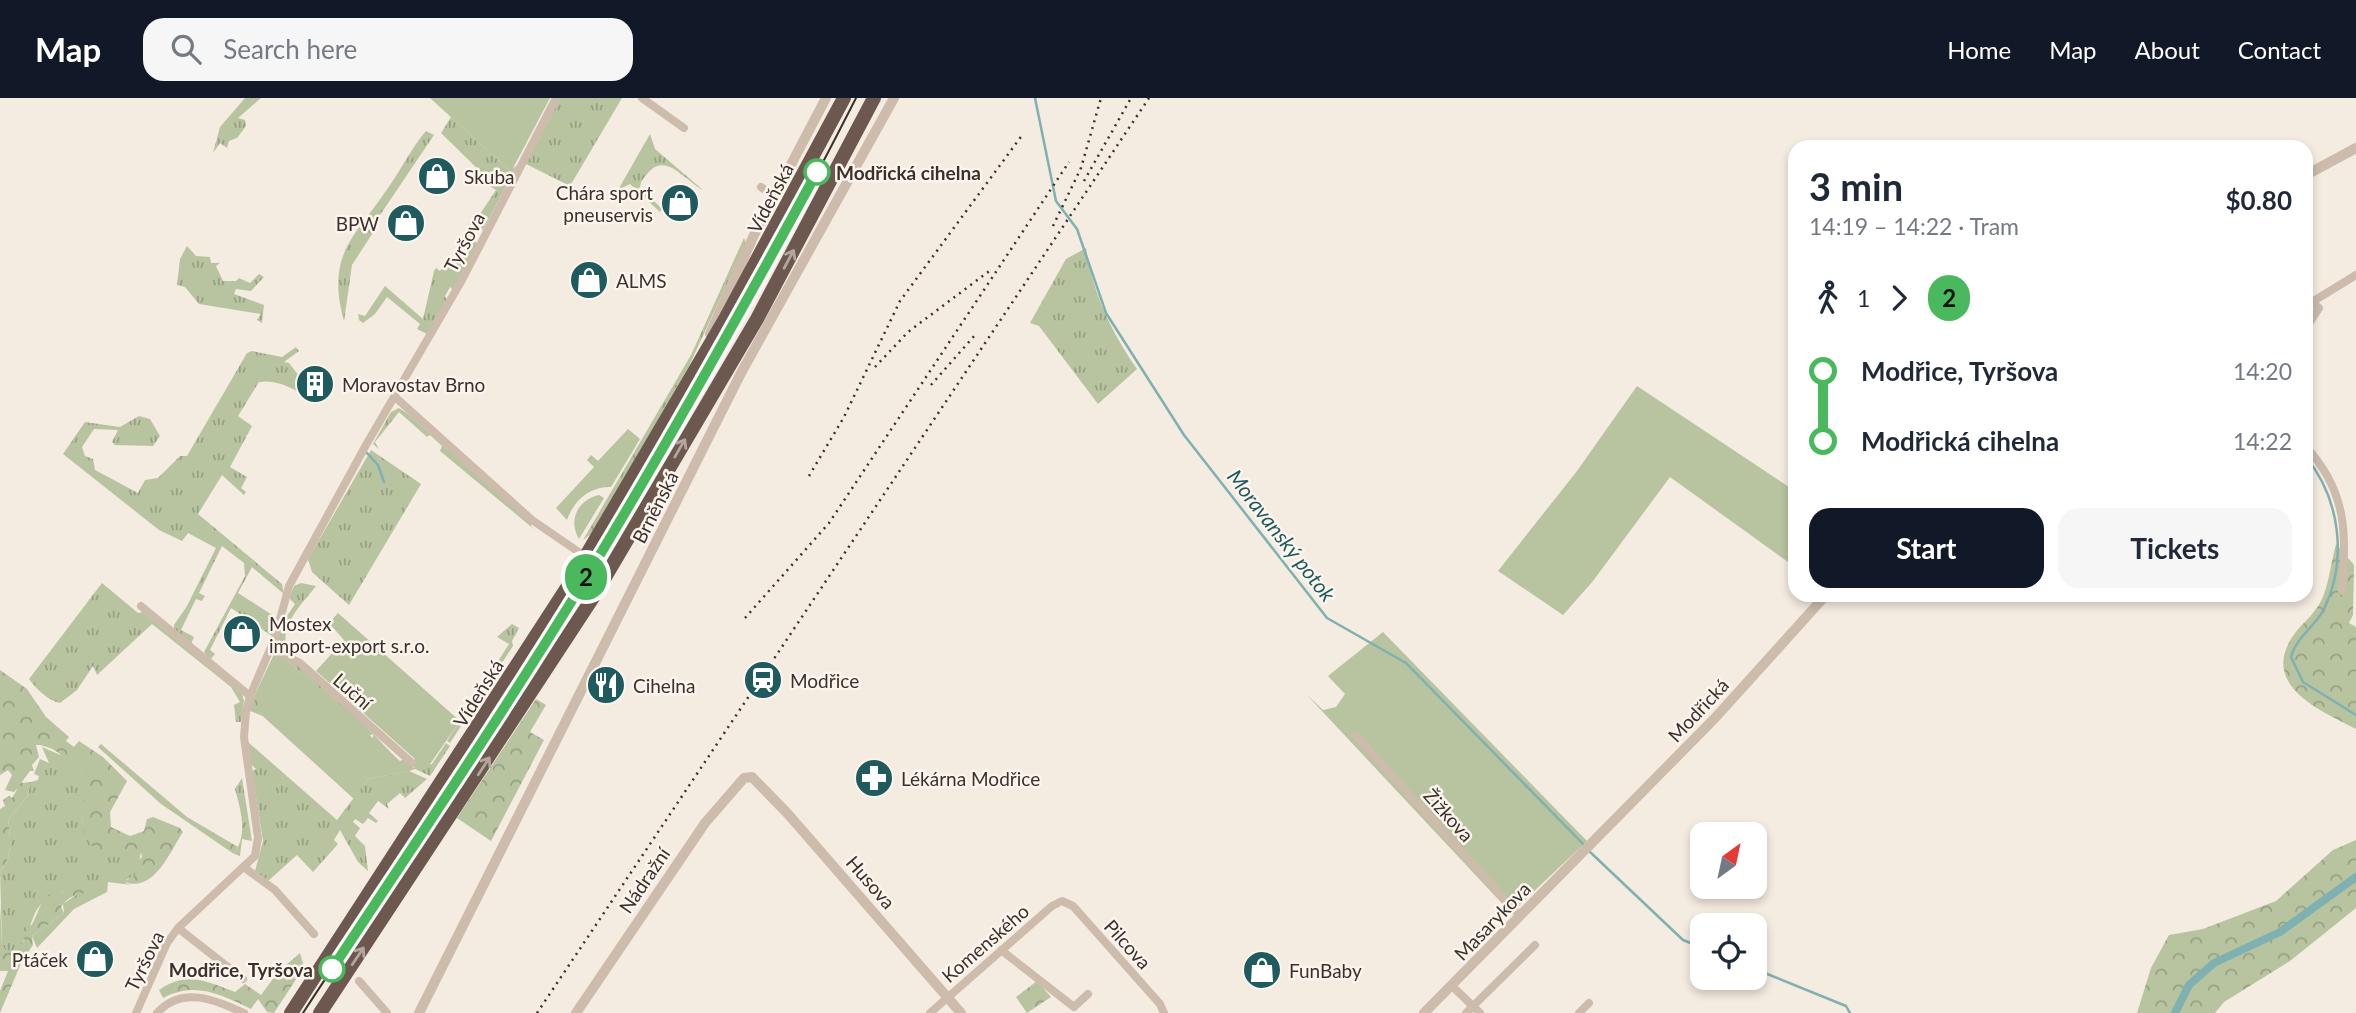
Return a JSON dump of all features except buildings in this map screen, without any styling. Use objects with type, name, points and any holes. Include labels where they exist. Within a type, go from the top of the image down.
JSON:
[{"type":"highway","name":"Vídeňská","points":[[292,1011],[477,730],[586,557],[732,308],[844,98]]},
{"type":"highway","points":[[320,1013],[594,596],[757,319],[874,98]]},
{"type":"highway","points":[[867,112],[881,98]]},
{"type":"street","name":"Tyršova","points":[[136,1013],[167,943],[178,928],[255,856],[258,838],[244,737],[250,696],[271,648],[289,586],[466,273],[556,98]]},
{"type":"street","points":[[642,98],[684,128]]},
{"type":"street","name":"Vídeňská","points":[[685,387],[774,197],[826,98]]},
{"type":"street","name":"Brněnská","points":[[419,1013],[741,373],[894,98]]},
{"type":"street","points":[[2313,172],[2356,148]]},
{"type":"street","points":[[761,187],[774,197]]},
{"type":"street","points":[[2313,297],[2356,275]]},
{"type":"street","points":[[2313,303],[2319,308],[2313,317]]},
{"type":"street","points":[[395,397],[531,520],[586,557]]},
{"type":"street","points":[[2313,454],[2320,461],[2339,502],[2347,539],[2342,591]]},
{"type":"street","name":"Modřická","points":[[1587,848],[1715,718],[1820,602]]},
{"type":"street","points":[[141,606],[250,696]]},
{"type":"street","name":"Luční","points":[[271,648],[300,663],[412,763]]},
{"type":"street","name":"Žižkova","points":[[1355,735],[1520,916]]},
{"type":"street","name":"Husova","points":[[751,777],[788,814],[961,1013]]},
{"type":"street","name":"Nádražní","points":[[576,1013],[705,823],[744,778],[751,777]]},
{"type":"street","name":"Masarykova","points":[[1424,1013],[1587,848]]},
{"type":"street","points":[[245,868],[275,890],[314,934]]},
{"type":"street","name":"Komenského","points":[[930,1013],[1001,950],[1062,901]]},
{"type":"street","name":"Pilcova","points":[[1062,901],[1073,906],[1160,1004],[1164,1013]]},
{"type":"street","points":[[178,928],[243,979]]},
{"type":"street","points":[[1466,1013],[1535,945]]},
{"type":"street","points":[[1001,950],[1074,1007],[1088,994]]},
{"type":"street","points":[[359,981],[387,1013]]},
{"type":"street","points":[[1452,986],[1480,1013]]},
{"type":"street","points":[[157,1013],[175,1000],[197,997],[244,1013]]},
{"type":"street","points":[[1578,1013],[1589,1003]]},
{"type":"green space","points":[[245,98],[261,98],[238,118],[245,120],[246,126],[237,138],[229,141],[227,148],[220,143],[213,153],[220,127]]},
{"type":"green space","points":[[430,98],[550,98],[511,172]]},
{"type":"green space","points":[[560,98],[622,98],[570,186],[526,164]]},
{"type":"green space","points":[[451,117],[510,171],[517,165],[483,230],[472,225],[496,190],[485,183],[488,179],[441,133]]},
{"type":"green space","points":[[426,131],[434,135],[374,224],[374,231],[352,265],[344,321],[338,278],[347,247]]},
{"type":"green space","points":[[650,134],[655,149],[703,190],[676,170],[662,165],[655,167],[643,179],[640,187],[662,209],[660,212],[630,184],[618,190]]},
{"type":"green space","points":[[463,230],[474,237],[477,244],[453,290],[450,287],[445,296],[447,300],[427,334],[417,329],[420,324],[387,297],[375,314],[363,323],[359,320],[358,314],[365,316],[385,286],[423,319],[434,271],[436,268],[440,271],[445,264],[453,269],[465,247],[460,244],[467,234]]},
{"type":"green space","points":[[744,238],[746,243],[689,366],[591,534],[583,540],[691,355]]},
{"type":"green space","points":[[187,246],[196,256],[210,257],[211,263],[220,263],[216,266],[223,281],[236,281],[239,278],[250,283],[259,274],[264,277],[251,291],[236,289],[234,294],[264,305],[262,323],[257,320],[261,314],[199,304],[185,287],[177,285],[180,259]]},
{"type":"green space","points":[[1086,248],[1093,281],[1104,312],[1137,369],[1098,404],[1039,326],[1030,323],[1066,259]]},
{"type":"green space","points":[[296,347],[299,351],[284,362],[289,363],[320,403],[276,382],[259,382],[238,416],[252,426],[230,467],[247,477],[241,488],[246,492],[244,495],[222,475],[198,514],[282,584],[284,594],[252,567],[238,593],[277,618],[272,636],[231,608],[210,650],[215,654],[210,660],[204,652],[245,576],[244,563],[222,546],[199,593],[205,596],[202,601],[196,599],[181,630],[194,637],[191,644],[174,630],[174,625],[187,606],[216,548],[188,533],[182,541],[159,530],[63,454],[85,422],[120,427],[139,416],[150,419],[160,436],[153,446],[115,445],[112,442],[118,430],[94,429],[82,447],[85,456],[93,459],[95,470],[138,493],[145,480],[158,478],[180,456],[187,456],[247,353],[252,351],[282,357]]},
{"type":"green space","points":[[1637,386],[1788,486],[1788,562],[1670,477],[1593,581],[1563,615],[1498,571],[1577,471]]},
{"type":"green space","points":[[399,408],[408,414],[532,524],[535,530],[440,451],[442,446],[430,435],[427,437],[399,412],[375,442],[379,449],[373,444],[391,412]]},
{"type":"green space","points":[[628,429],[640,439],[611,487],[596,489],[584,496],[574,506],[567,520],[556,508],[594,467],[587,460],[591,455],[598,461]]},
{"type":"green space","points":[[371,450],[421,484],[349,605],[312,572],[308,559]]},
{"type":"green space","points":[[599,495],[604,498],[579,539],[574,525],[577,512],[585,501]]},
{"type":"green space","points":[[2336,544],[2354,565],[2353,615],[2349,623],[2356,627],[2356,729],[2327,714],[2300,695],[2290,684],[2284,671],[2284,656],[2291,639],[2324,595]]},
{"type":"green space","points":[[102,583],[138,613],[143,612],[242,694],[244,701],[241,722],[236,722],[234,705],[240,702],[231,687],[152,624],[97,675],[93,666],[77,690],[60,703],[39,690],[29,679]]},
{"type":"green space","points":[[301,583],[316,586],[290,621],[286,646],[282,649],[277,644],[283,622],[295,604],[289,598],[294,586]]},
{"type":"green space","points":[[338,613],[460,721],[428,767],[415,768],[410,765],[415,759],[316,671],[344,640],[329,623]]},
{"type":"green space","points":[[512,624],[519,628],[512,641],[513,646],[450,743],[447,741],[509,644],[497,637]]},
{"type":"green space","points":[[1383,632],[1587,841],[1511,913],[1306,694],[1323,710],[1336,707],[1345,694],[1328,676]]},
{"type":"green space","points":[[274,654],[291,661],[325,686],[342,702],[400,761],[404,759],[414,768],[432,764],[446,743],[450,746],[430,776],[415,769],[409,771],[427,779],[405,798],[400,793],[387,804],[389,809],[378,801],[369,813],[378,821],[376,823],[368,818],[363,824],[355,819],[353,822],[360,828],[355,836],[365,846],[368,871],[358,862],[340,830],[334,840],[338,844],[313,872],[297,855],[268,881],[255,871],[263,841],[252,771],[256,769],[251,764],[248,742],[337,820],[368,779],[408,771],[373,739],[373,734],[369,736],[288,661],[263,716],[250,711]]},
{"type":"green space","points":[[276,658],[288,661],[409,771],[368,779],[354,799],[256,710],[263,683]]},
{"type":"green space","points":[[0,670],[27,689],[46,717],[69,737],[66,741],[74,747],[79,741],[103,757],[127,781],[110,812],[111,827],[130,836],[144,831],[147,819],[153,817],[180,828],[183,832],[153,876],[135,884],[124,882],[136,874],[133,867],[142,857],[141,852],[128,857],[121,850],[112,859],[92,846],[85,836],[82,822],[88,763],[83,759],[77,764],[67,764],[58,752],[40,745],[36,745],[39,757],[32,765],[34,771],[30,771],[21,783],[31,782],[27,797],[8,819],[9,853],[0,871],[0,809],[5,806],[3,800],[9,796],[12,798],[18,788],[14,792],[5,790],[12,775],[8,770],[0,775]]},
{"type":"green space","points":[[536,699],[546,705],[530,732],[544,740],[491,841],[457,818]]},
{"type":"green space","points":[[101,744],[187,817],[238,847],[234,854],[161,804],[98,747]]},
{"type":"green space","points":[[42,747],[65,757],[86,759],[90,767],[82,822],[122,850],[141,852],[137,874],[125,883],[131,885],[108,882],[107,892],[74,909],[37,948],[32,936],[64,913],[63,904],[79,893],[66,889],[41,905],[24,941],[19,947],[6,952],[2,944],[0,871],[9,853],[8,819],[27,797],[31,782],[38,780],[39,776],[34,774],[40,759],[49,763]]},
{"type":"green space","points":[[242,778],[252,841],[242,839],[240,856],[234,854],[242,830],[235,789]]},
{"type":"green space","points":[[2356,840],[2356,908],[2290,961],[2224,1002],[2215,1013],[2137,1013],[2151,968],[2169,935],[2203,929],[2276,901],[2333,850]]},
{"type":"green space","points":[[75,881],[90,888],[87,893],[66,901],[61,907],[64,913],[32,936],[33,945],[22,961],[0,1013],[0,991],[8,971],[0,971],[0,903],[2,944],[6,951],[12,951],[24,941],[25,932],[30,928],[47,896],[53,892],[62,893],[67,884]]},
{"type":"green space","points":[[300,953],[304,967],[274,1013],[267,1012],[258,999],[251,1009],[218,994],[186,990],[163,998],[159,990],[187,979],[215,984],[235,992],[245,984],[261,995],[278,972]]},
{"type":"green space","points":[[1037,981],[1051,997],[1027,1013],[1016,997]]},
{"type":"waterway","name":"Moravanský potok","points":[[1035,98],[1056,201],[1077,229],[1106,313],[1184,435],[1327,618],[1406,663],[1585,846]]},
{"type":"waterway","points":[[366,452],[378,465],[384,482]]},
{"type":"waterway","points":[[2313,467],[2327,492],[2333,511],[2337,530],[2336,570],[2324,609],[2297,644],[2291,657],[2303,682],[2356,715]]},
{"type":"waterway","name":"Moravanský potok","points":[[1589,851],[1683,940],[1690,943]]},
{"type":"waterway","points":[[2175,1013],[2189,985],[2214,963],[2280,932],[2356,877]]},
{"type":"waterway","name":"Moravanský potok","points":[[1767,974],[1846,1006],[1850,1013]]},
{"type":"tram line","points":[[303,1013],[461,776],[617,526],[716,357],[856,98]]},
{"type":"tram line","name":"2","points":[[332,969],[460,777],[580,587],[716,358],[817,172]]},
{"type":"railway","points":[[1053,226],[1081,168],[1101,98]]},
{"type":"railway","points":[[1084,181],[1131,98]]},
{"type":"railway","points":[[537,1013],[1149,98]]},
{"type":"railway","points":[[809,476],[844,417],[900,301],[1023,134]]},
{"type":"railway","points":[[745,618],[829,523],[1069,162]]},
{"type":"railway","points":[[875,367],[908,332],[992,269]]},
{"type":"railway","points":[[931,385],[975,335]]},
{"type":"place","name":"Modřická cihelna","points":[[817,172]]},
{"type":"place","name":"Skuba","points":[[437,176]]},
{"type":"place","name":"Chára sport pneuservis","points":[[680,203]]},
{"type":"place","name":"BPW","points":[[406,223]]},
{"type":"place","name":"ALMS","points":[[589,280]]},
{"type":"place","name":"Moravostav Brno","points":[[315,384]]},
{"type":"place","name":"Mostex import-export s.r.o.","points":[[242,634]]},
{"type":"place","name":"Modřice","points":[[763,680]]},
{"type":"place","name":"Cihelna","points":[[606,685]]},
{"type":"place","name":"Lékárna Modřice","points":[[874,778]]},
{"type":"place","name":"Ptáček","points":[[95,959]]},
{"type":"place","name":"Modřice, Tyršova","points":[[332,969]]},
{"type":"place","name":"FunBaby","points":[[1262,970]]}]
